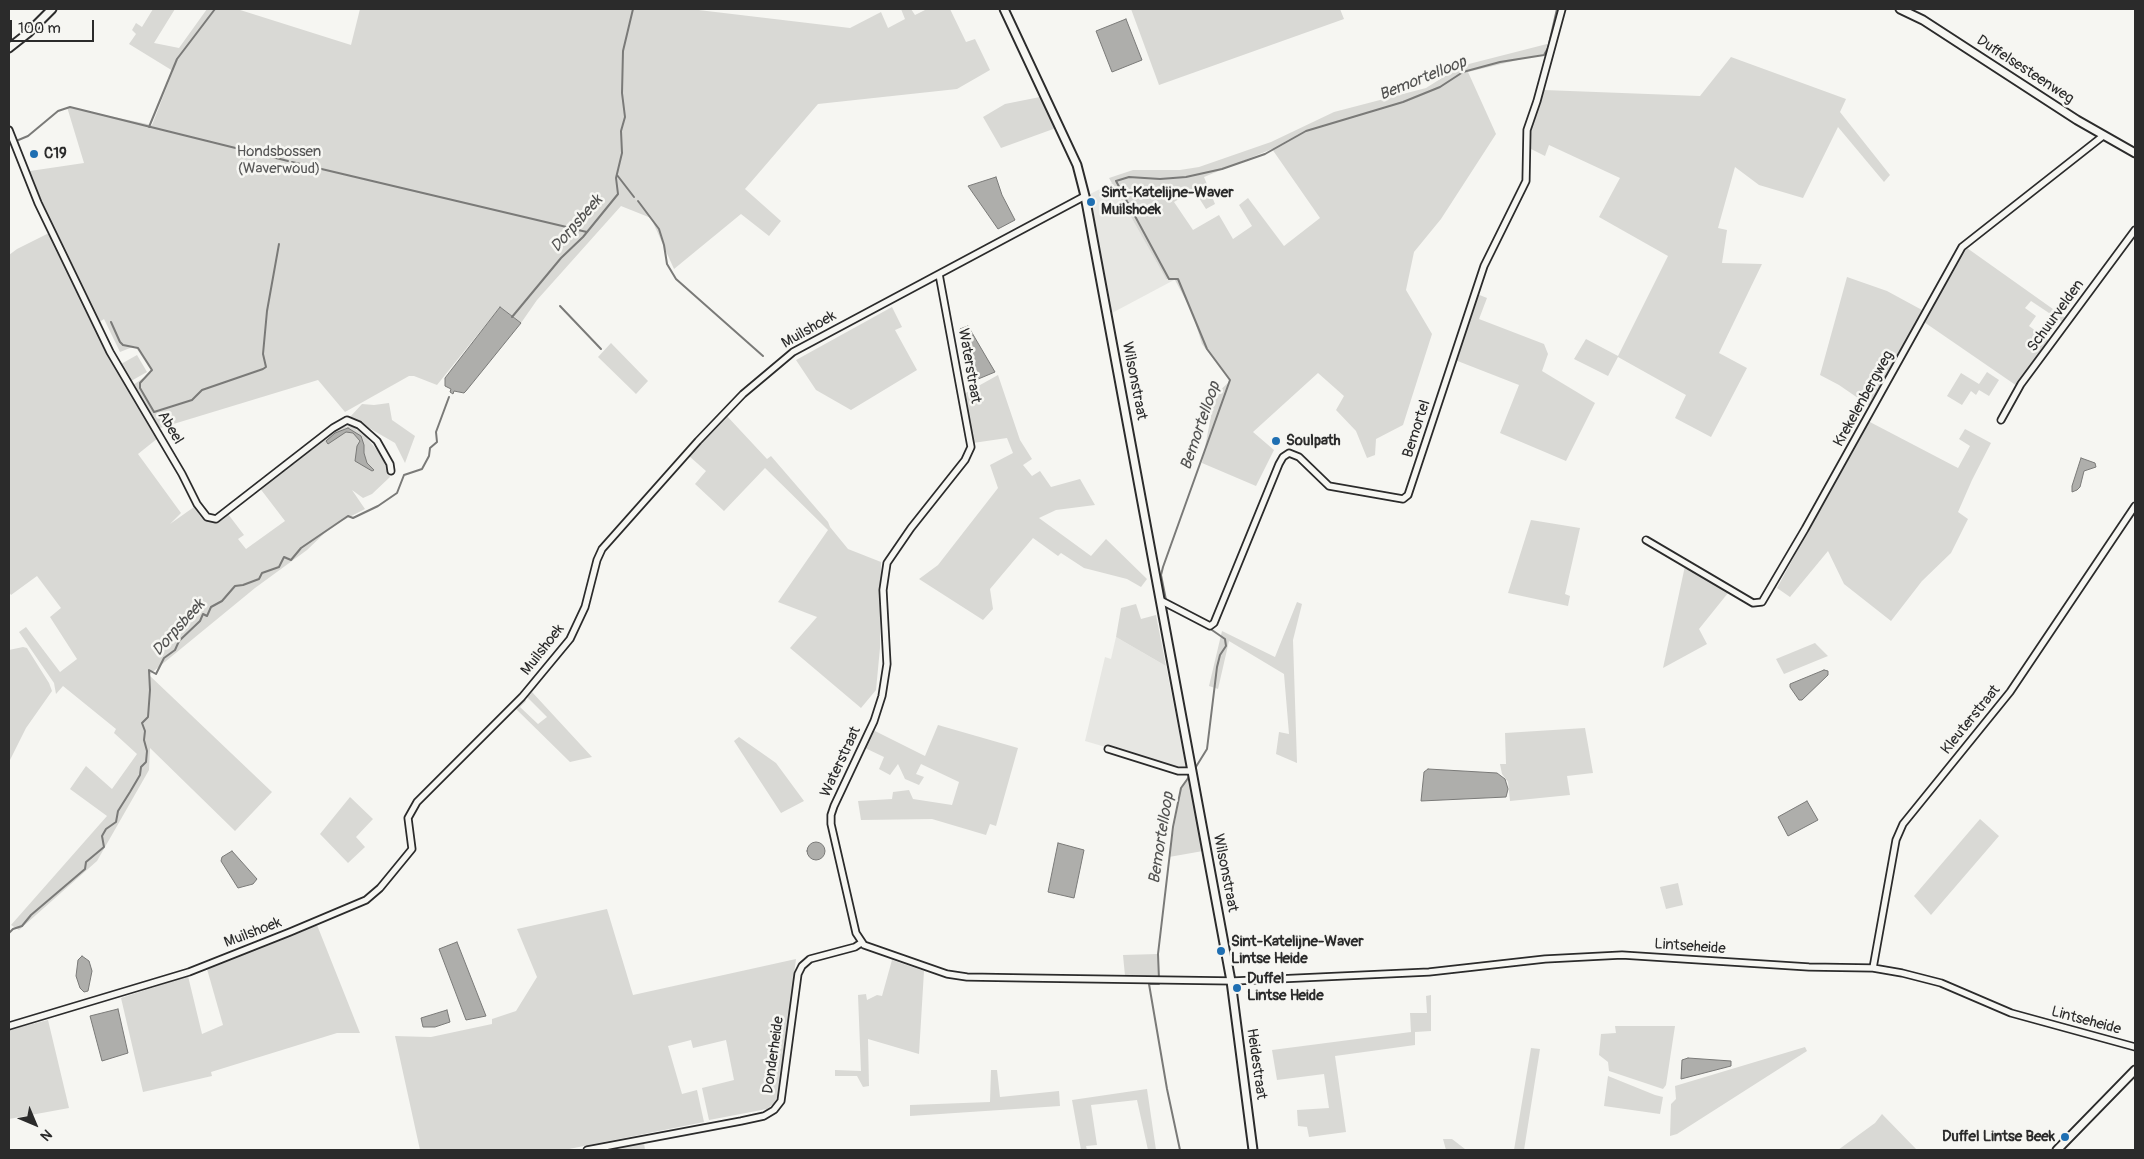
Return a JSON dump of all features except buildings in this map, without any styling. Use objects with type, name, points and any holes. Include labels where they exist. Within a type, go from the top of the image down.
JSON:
[{"type":"street","points":[[9,48],[28,34],[52,9]]},
{"type":"street","name":"Wilsonstraat","points":[[1004,9],[1077,165],[1085,196],[1231,981]]},
{"type":"street","name":"Bemortel","points":[[1160,600],[1210,626],[1214,623],[1279,464],[1288,453],[1298,457],[1329,486],[1403,499],[1408,495],[1484,266],[1526,181],[1527,130],[1537,101],[1562,9]]},
{"type":"street","name":"Duffelsesteenweg","points":[[1900,9],[1938,30],[2103,136],[2135,153]]},
{"type":"street","name":"Abeel","points":[[9,130],[38,203],[110,352],[206,517],[216,519],[346,420],[359,425],[377,441],[390,464],[391,471]]},
{"type":"street","name":"Krekelenbergweg","points":[[1646,540],[1753,603],[1762,602],[1805,529],[1962,247],[2103,136]]},
{"type":"street","name":"Muilshoek","points":[[9,1026],[189,972],[366,900],[380,888],[412,849],[408,818],[417,802],[431,786],[486,736],[559,653],[578,624],[602,548],[743,394],[793,352],[1085,196]]},
{"type":"street","name":"Schuurvelden","points":[[2002,420],[2021,384],[2135,230]]},
{"type":"street","name":"Waterstraat","points":[[862,943],[856,933],[830,824],[834,806],[874,721],[882,696],[888,664],[884,612],[885,571],[892,554],[965,460],[971,446],[940,274]]},
{"type":"street","name":"Kleuterstraat","points":[[1872,968],[1896,840],[1900,828],[2010,692],[2135,506]]},
{"type":"street","points":[[1108,748],[1178,771],[1192,771]]},
{"type":"street","points":[[862,943],[869,948],[957,976],[1231,981]]},
{"type":"street","name":"Donderheide","points":[[587,1150],[741,1121],[764,1116],[774,1110],[781,1101],[798,974],[802,966],[810,959],[856,947],[862,943]]},
{"type":"street","name":"Lintseheide","points":[[1231,981],[1429,972],[1545,959],[1622,955],[1809,967],[1872,968],[1933,981],[2011,1013],[2135,1047]]},
{"type":"street","name":"Heidestraat","points":[[1231,981],[1253,1150]]},
{"type":"street","points":[[2057,1150],[2135,1070]]},
{"type":"shaded area","points":[[1126,19],[1142,60],[1112,72],[1096,31]]},
{"type":"shaded area","points":[[996,177],[1002,195],[1015,220],[998,229],[968,186]]},
{"type":"shaded area","points":[[1112,183],[1166,279],[1174,280],[1112,313],[1090,194]]},
{"type":"shaded area","points":[[500,307],[521,323],[466,391],[464,393],[454,391],[453,394],[450,392],[451,389],[445,386],[445,378]]},
{"type":"shaded area","points":[[968,326],[995,372],[971,382],[960,329]]},
{"type":"shaded area","points":[[348,428],[361,436],[367,463],[374,470],[372,471],[355,461],[357,446],[360,441],[353,433],[346,432],[328,444],[326,441],[335,433]]},
{"type":"shaded area","points":[[2081,458],[2095,463],[2096,467],[2084,471],[2080,487],[2072,492],[2072,486]]},
{"type":"shaded area","points":[[1116,637],[1166,666],[1186,767],[1170,766],[1085,741],[1105,657],[1111,659]]},
{"type":"shaded area","points":[[1824,670],[1828,671],[1828,675],[1802,700],[1799,700],[1790,684]]},
{"type":"shaded area","points":[[1428,769],[1497,773],[1505,779],[1508,789],[1506,797],[1421,801],[1424,772]]},
{"type":"shaded area","points":[[1807,801],[1818,820],[1788,836],[1778,817]]},
{"type":"shaded area","points":[[816,842],[822,845],[825,851],[822,857],[816,860],[810,857],[807,851],[810,845]]},
{"type":"shaded area","points":[[1058,843],[1084,850],[1074,898],[1048,892]]},
{"type":"shaded area","points":[[232,851],[257,879],[253,884],[238,888],[221,861],[222,857]]},
{"type":"shaded area","points":[[457,942],[486,1016],[466,1020],[439,949]]},
{"type":"shaded area","points":[[82,956],[89,961],[92,971],[88,991],[84,992],[80,988],[76,976],[78,960]]},
{"type":"shaded area","points":[[118,1009],[128,1053],[102,1061],[90,1016]]},
{"type":"shaded area","points":[[447,1010],[450,1022],[435,1027],[423,1027],[421,1018]]},
{"type":"shaded area","points":[[1688,1058],[1731,1061],[1731,1066],[1681,1079],[1682,1060]]},
{"type":"green space","name":"Hondsbossen (Waverwoud)","points":[[153,9],[175,9],[154,43],[179,48],[207,9],[237,9],[351,45],[360,9],[690,9],[850,28],[881,12],[888,28],[905,19],[901,9],[911,9],[915,15],[927,9],[950,9],[966,42],[975,39],[990,70],[957,89],[818,104],[745,189],[781,221],[769,236],[741,214],[674,269],[651,218],[621,206],[537,300],[521,323],[500,307],[437,385],[414,376],[409,376],[345,412],[318,380],[157,429],[133,385],[152,372],[135,346],[120,352],[104,319],[95,325],[116,368],[158,438],[138,454],[181,513],[170,524],[194,507],[201,517],[209,522],[218,521],[228,514],[244,535],[238,539],[246,549],[285,521],[259,487],[342,427],[352,426],[366,437],[382,456],[390,477],[372,494],[363,498],[352,490],[365,509],[332,526],[307,550],[255,588],[149,675],[272,792],[235,831],[150,748],[149,770],[97,861],[19,930],[11,925],[107,816],[70,789],[86,766],[112,789],[137,754],[114,733],[116,729],[63,686],[56,694],[54,683],[19,632],[26,627],[60,672],[77,659],[50,617],[61,608],[37,576],[11,595],[9,592],[9,255],[53,231],[30,171],[84,163],[67,107],[152,125],[173,71],[129,44],[136,34],[132,30],[136,23],[142,27]]},
{"type":"green space","points":[[1131,9],[1340,9],[1344,19],[1159,85]]},
{"type":"green space","points":[[1547,44],[1547,53],[1468,72],[1496,134],[1441,219],[1414,252],[1406,290],[1432,334],[1403,425],[1376,439],[1375,455],[1367,458],[1356,431],[1336,410],[1344,396],[1318,373],[1253,432],[1274,450],[1256,486],[1202,463],[1215,395],[1230,381],[1202,344],[1192,312],[1175,280],[1166,279],[1109,178],[1133,170],[1180,170],[1199,167],[1271,142],[1334,112],[1426,88],[1461,66]],"holes":[[[1272,149],[1320,218],[1284,246],[1248,198],[1239,205],[1252,226],[1233,239],[1219,215],[1193,230],[1174,202],[1194,190],[1206,209],[1215,204],[1204,177]]]},
{"type":"green space","points":[[1731,57],[1846,99],[1840,112],[1890,175],[1884,182],[1838,127],[1803,198],[1759,185],[1735,167],[1718,228],[1727,230],[1722,263],[1762,264],[1719,353],[1747,368],[1711,437],[1675,418],[1686,395],[1618,357],[1608,376],[1574,359],[1586,339],[1618,356],[1668,256],[1599,217],[1620,178],[1549,145],[1545,156],[1529,148],[1527,142],[1544,90],[1700,96]]},
{"type":"green space","points":[[1040,97],[1056,128],[1001,148],[983,117],[1005,104]]},
{"type":"green space","points":[[1967,248],[2067,319],[2064,323],[2031,301],[2025,308],[2036,316],[2029,326],[2051,342],[2017,386],[1924,322]]},
{"type":"green space","points":[[1847,277],[1887,291],[1922,310],[1871,407],[1839,385],[1820,375]]},
{"type":"green space","points":[[1477,294],[1487,298],[1479,319],[1544,344],[1548,354],[1542,371],[1595,403],[1566,461],[1500,433],[1519,385],[1455,360]]},
{"type":"green space","points":[[892,307],[902,327],[895,330],[917,370],[851,410],[816,390],[796,360]]},
{"type":"green space","points":[[611,343],[648,381],[636,394],[598,357]]},
{"type":"green space","points":[[137,355],[147,372],[131,381],[121,364]]},
{"type":"green space","points":[[1987,372],[1999,380],[1989,396],[1979,390],[1976,395],[1971,391],[1962,405],[1947,396],[1961,373],[1979,384]]},
{"type":"green space","points":[[998,375],[1020,440],[1032,459],[1023,465],[1032,476],[1040,471],[1051,487],[1080,479],[1095,505],[1056,510],[1039,518],[1091,556],[1106,539],[1147,579],[1141,587],[1127,579],[1084,568],[1061,553],[1058,556],[1033,538],[990,589],[993,609],[983,620],[919,579],[938,565],[998,488],[990,465],[1013,453],[1007,438],[973,443],[964,394]]},
{"type":"green space","points":[[389,403],[392,420],[415,436],[405,463],[395,443],[350,417],[362,404]]},
{"type":"green space","points":[[726,415],[767,459],[771,456],[828,522],[848,549],[881,562],[880,648],[876,690],[861,708],[790,648],[817,617],[778,602],[828,530],[765,468],[724,511],[695,484],[706,471],[689,456]]},
{"type":"green space","points":[[1868,421],[1958,468],[1970,446],[1959,439],[1965,429],[1991,443],[1958,512],[1968,519],[1951,553],[1922,581],[1891,621],[1844,584],[1828,551],[1790,597],[1777,588]]},
{"type":"green space","points":[[1531,520],[1580,528],[1565,594],[1570,596],[1568,606],[1508,593]]},
{"type":"green space","points":[[1685,566],[1728,593],[1699,629],[1707,644],[1663,668]]},
{"type":"green space","points":[[1297,602],[1302,604],[1293,640],[1297,763],[1276,754],[1279,732],[1289,734],[1284,674],[1229,641],[1218,689],[1209,686],[1222,631],[1275,657]]},
{"type":"green space","points":[[1136,604],[1141,619],[1156,615],[1166,666],[1116,637],[1121,608]]},
{"type":"green space","points":[[1815,643],[1828,656],[1784,674],[1776,659]]},
{"type":"green space","points":[[27,648],[52,691],[26,728],[9,762],[9,650]]},
{"type":"green space","points":[[532,692],[592,757],[570,762],[515,708],[524,699],[526,701],[520,707],[538,724],[547,717],[527,697]]},
{"type":"green space","points":[[938,725],[1018,748],[996,826],[990,824],[986,835],[932,819],[861,820],[858,801],[892,799],[893,792],[909,790],[913,799],[952,805],[959,782],[921,764],[916,774],[924,777],[919,785],[905,779],[898,764],[890,775],[879,769],[884,757],[865,748],[873,730],[925,756]]},
{"type":"green space","points":[[1585,728],[1593,773],[1567,776],[1570,795],[1510,801],[1508,782],[1502,774],[1500,764],[1506,764],[1505,733]]},
{"type":"green space","points":[[739,737],[776,763],[804,801],[781,813],[734,741]]},
{"type":"green space","points":[[1190,775],[1203,851],[1169,857],[1181,788]]},
{"type":"green space","points":[[350,797],[373,819],[356,837],[365,847],[348,863],[320,834]]},
{"type":"green space","points":[[1980,819],[1999,836],[1931,915],[1914,896]]},
{"type":"green space","points":[[1678,883],[1683,905],[1666,909],[1660,887]]},
{"type":"green space","points":[[607,909],[633,995],[796,959],[778,1096],[773,1104],[767,1109],[709,1120],[702,1088],[734,1080],[726,1040],[693,1048],[691,1040],[668,1046],[682,1094],[697,1090],[704,1122],[564,1150],[420,1150],[395,1036],[431,1037],[492,1024],[492,1019],[516,1011],[537,977],[517,929]]},
{"type":"green space","points":[[317,925],[360,1033],[337,1033],[211,1072],[212,1076],[143,1092],[121,998],[188,976],[202,1034],[223,1025],[207,969]]},
{"type":"green space","points":[[1158,954],[1159,979],[1125,976],[1123,955]]},
{"type":"green space","points":[[892,960],[924,971],[919,1054],[868,1039],[869,1086],[863,1087],[857,1076],[835,1076],[835,1070],[861,1071],[858,995],[866,994],[867,1000],[877,995],[882,996]]},
{"type":"green space","points":[[1431,995],[1431,1031],[1415,1032],[1415,1045],[1335,1056],[1346,1132],[1309,1137],[1307,1127],[1298,1126],[1297,1110],[1329,1108],[1324,1074],[1277,1080],[1272,1050],[1411,1032],[1410,1013],[1427,1013],[1426,996]]},
{"type":"green space","points":[[48,1020],[69,1108],[9,1119],[9,1030]]},
{"type":"green space","points":[[1615,1026],[1675,1026],[1666,1085],[1663,1089],[1609,1071],[1608,1062],[1599,1055],[1601,1034],[1616,1033]]},
{"type":"green space","points":[[1805,1047],[1807,1051],[1677,1134],[1670,1136],[1671,1104],[1676,1099],[1675,1086]]},
{"type":"green space","points":[[1531,1048],[1540,1049],[1524,1150],[1514,1150]]},
{"type":"green space","points":[[991,1070],[997,1070],[1000,1097],[1059,1091],[1060,1106],[910,1116],[910,1105],[990,1102]]},
{"type":"green space","points":[[1608,1076],[1663,1097],[1660,1114],[1604,1106]]},
{"type":"green space","points":[[1147,1089],[1156,1150],[1148,1150],[1137,1100],[1091,1105],[1097,1145],[1086,1146],[1087,1150],[1081,1150],[1072,1100]]},
{"type":"green space","points":[[1882,1114],[1917,1150],[1838,1150],[1875,1123]]},
{"type":"green space","points":[[1443,1139],[1452,1139],[1465,1149],[1471,1150],[1446,1150]]},
{"type":"green space","points":[[644,1143],[645,1150],[609,1150]]},
{"type":"waterway","points":[[149,127],[177,59],[215,9]]},
{"type":"waterway","name":"Dorpsbeek","points":[[512,317],[561,258],[583,237],[618,194],[616,178],[622,153],[621,131],[625,117],[622,93],[623,51],[633,9]]},
{"type":"waterway","name":"Bemortelloop","points":[[1166,600],[1161,575],[1163,567],[1230,380],[1207,349],[1178,279],[1169,279],[1116,181],[1129,177],[1160,179],[1186,177],[1222,169],[1265,154],[1306,131],[1403,102],[1440,87],[1463,72],[1500,62],[1544,55],[1548,48],[1557,9]]},
{"type":"waterway","points":[[16,141],[28,136],[58,111],[70,107],[288,161]]},
{"type":"waterway","points":[[292,162],[575,229]]},
{"type":"waterway","points":[[617,175],[634,197]]},
{"type":"waterway","points":[[638,201],[659,229],[667,264],[676,279],[763,356]]},
{"type":"waterway","name":"Dorpsbeek","points":[[578,230],[587,232]]},
{"type":"waterway","points":[[111,322],[120,342],[123,345],[138,348],[152,370],[140,383],[140,388],[154,412],[192,400],[202,390],[263,369],[266,367],[263,354],[267,311],[279,244]]},
{"type":"waterway","points":[[560,306],[601,349]]},
{"type":"waterway","name":"Dorpsbeek","points":[[9,933],[13,929],[22,926],[31,915],[85,869],[86,862],[104,847],[102,836],[106,829],[116,822],[118,811],[140,775],[141,767],[146,762],[145,731],[142,723],[148,717],[149,670],[156,674],[164,658],[175,650],[179,641],[200,621],[203,614],[207,616],[211,607],[222,601],[235,586],[259,579],[262,573],[279,567],[284,557],[291,560],[301,548],[348,516],[353,518],[378,506],[397,493],[404,475],[422,469],[429,456],[430,448],[437,442],[436,432],[449,397]]},
{"type":"waterway","name":"Bemortelloop","points":[[1194,770],[1207,749],[1217,667],[1220,655],[1226,646],[1225,639],[1209,628]]},
{"type":"waterway","name":"Bemortelloop","points":[[1159,979],[1158,954],[1173,827],[1181,788],[1191,774]]},
{"type":"waterway","name":"Bemortelloop","points":[[1159,984],[1149,984],[1167,1089],[1180,1150]]},
{"type":"place","name":"C19","points":[[34,154]]},
{"type":"place","name":"Sint-Katelijne-Waver Muilshoek","points":[[1091,202]]},
{"type":"place","name":"Soulpath","points":[[1276,441]]},
{"type":"place","name":"Sint-Katelijne-Waver Lintse Heide","points":[[1221,951]]},
{"type":"place","name":"Duffel Lintse Heide","points":[[1237,988]]},
{"type":"place","name":"Duffel Lintse Beek","points":[[2065,1137]]}]
